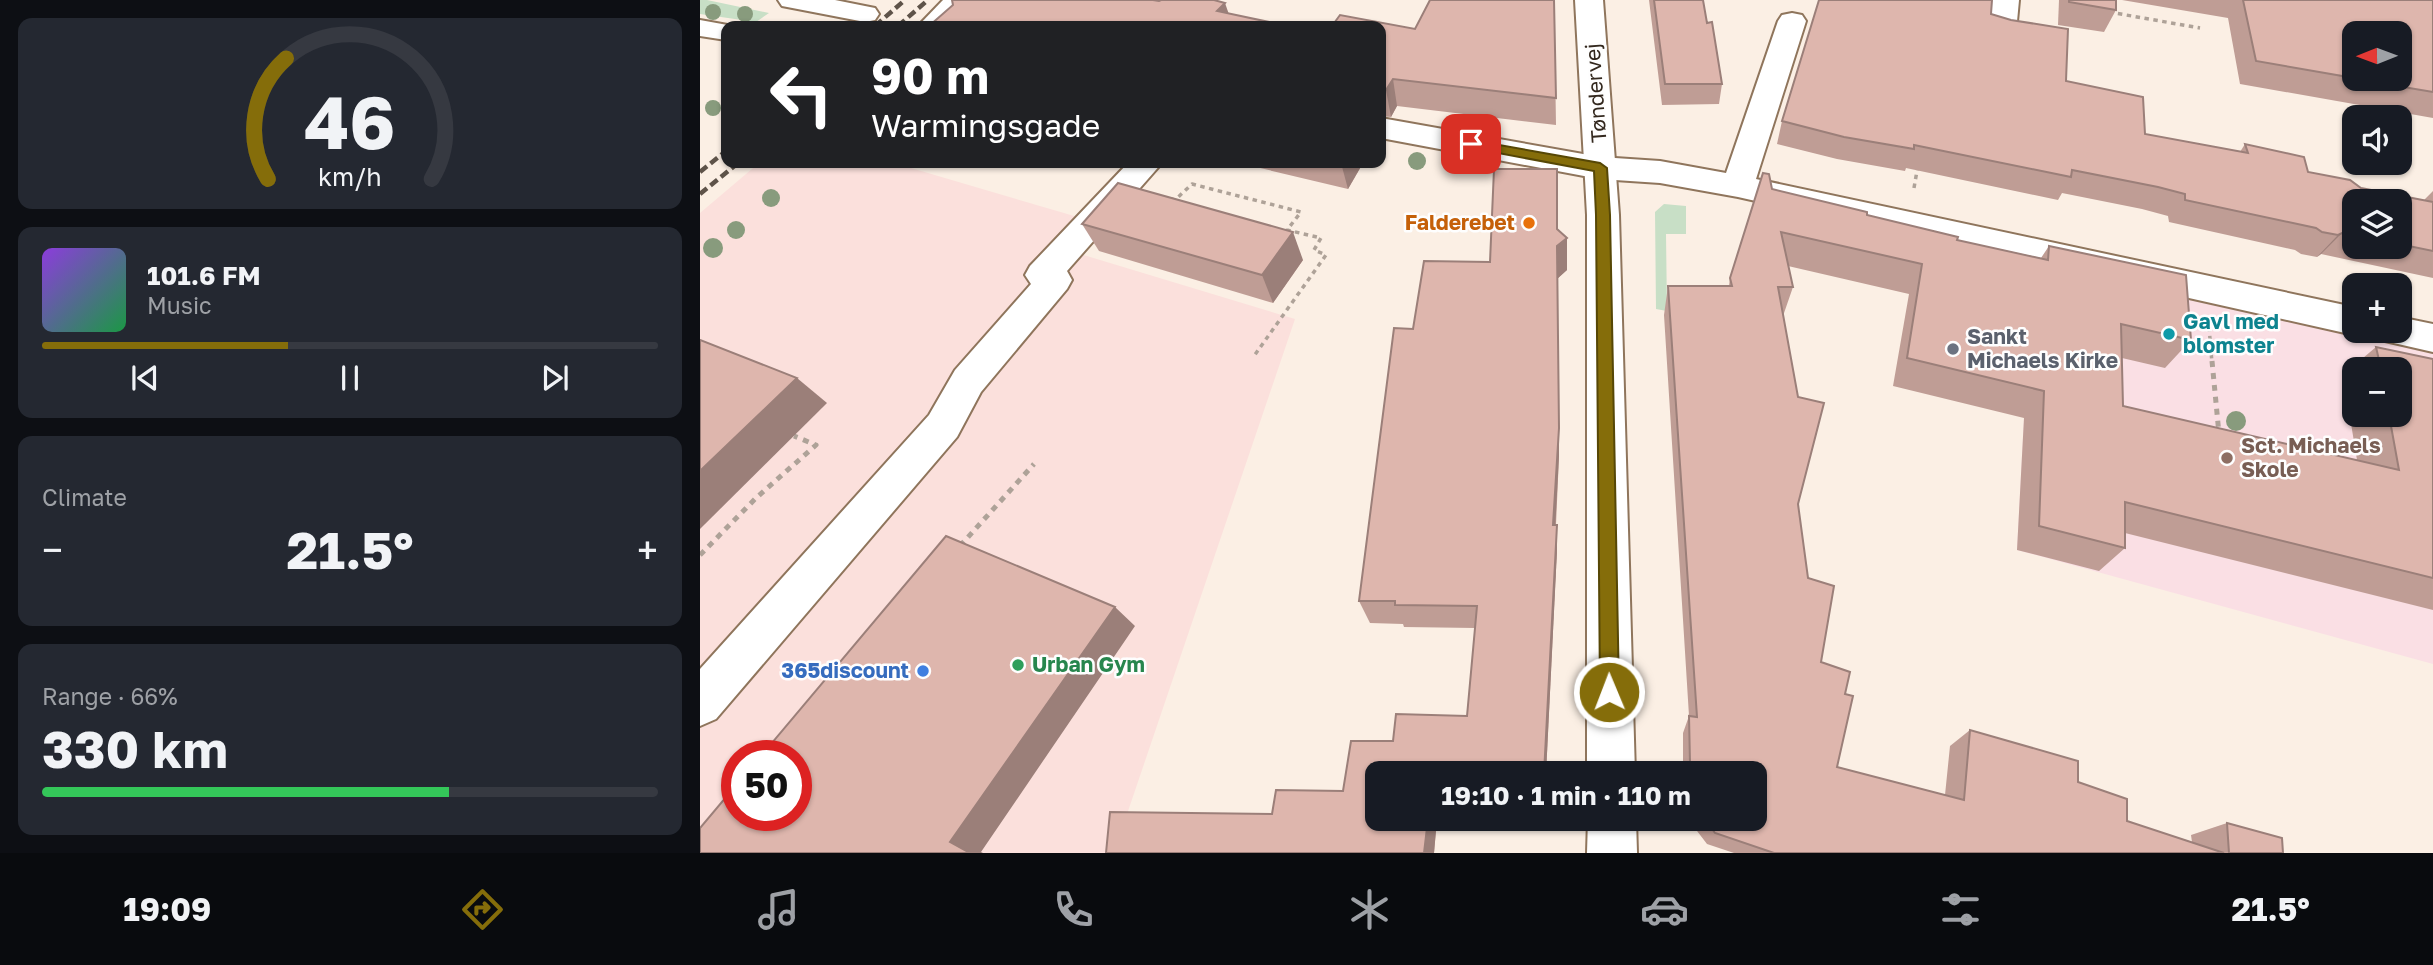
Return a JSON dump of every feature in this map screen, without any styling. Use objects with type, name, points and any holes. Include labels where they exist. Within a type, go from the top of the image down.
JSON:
[{"type":"street","points":[[792,0],[865,14]]},
{"type":"street","points":[[938,21],[958,0]]},
{"type":"street","name":"Tøndervej","points":[[1590,0],[1603,215],[1611,761]]},
{"type":"street","points":[[2002,32],[2005,0]]},
{"type":"street","points":[[1738,186],[1792,21]]},
{"type":"street","points":[[1386,129],[1600,168],[1660,172],[1738,186],[2342,318]]},
{"type":"street","points":[[700,703],[943,426],[968,381],[1049,277],[1141,168]]},
{"type":"street","points":[[2412,334],[2433,338]]},
{"type":"path","points":[[2109,12],[2200,29]]},
{"type":"path","points":[[1907,223],[1919,157]]},
{"type":"path","points":[[1151,168],[1174,178],[1159,194],[1175,200],[1192,184],[1301,212],[1287,230],[1321,238],[1314,250],[1326,255],[1254,356]]},
{"type":"path","points":[[2206,288],[2220,435]]},
{"type":"path","points":[[700,555],[756,498],[816,445],[794,436]]},
{"type":"path","points":[[953,555],[1034,464]]},
{"type":"shaded area","points":[[753,168],[911,168],[1081,218],[1077,253],[1295,319],[1124,823],[1123,853],[700,853],[700,213]]},
{"type":"shaded area","name":"Sct. Michaels Skole","points":[[2032,266],[2342,332],[2342,343],[2395,343],[2433,351],[2433,664],[2017,550]]},
{"type":"green space","points":[[700,0],[769,13],[757,21],[700,14]]},
{"type":"green space","points":[[1664,204],[1686,206],[1686,234],[1666,234],[1667,311],[1656,309],[1655,212]]},
{"type":"building","points":[[952,0],[1214,0],[1225,3],[1217,11],[1264,21],[935,21],[953,5]]},
{"type":"building","points":[[1430,0],[1554,0],[1556,98],[1393,79],[1386,90],[1386,24],[1415,29]]},
{"type":"building","points":[[1654,0],[1703,0],[1707,23],[1712,22],[1722,84],[1665,84]]},
{"type":"building","points":[[1819,0],[1992,0],[1991,14],[2068,29],[2066,81],[2143,97],[2145,134],[2248,153],[2245,144],[2304,157],[2308,172],[2350,180],[2366,189],[2342,189],[2342,233],[2338,235],[2185,200],[2185,194],[2158,187],[2072,170],[2071,177],[1914,145],[1914,149],[1844,137],[1782,121]]},
{"type":"building","points":[[2116,0],[2116,10],[2069,2]]},
{"type":"building","points":[[2243,0],[2433,0],[2433,92],[2412,88],[2412,21],[2342,21],[2342,76],[2256,61]]},
{"type":"building","points":[[1340,15],[1372,21],[1336,21]]},
{"type":"building","points":[[1494,169],[1557,169],[1557,229],[1567,238],[1557,246],[1559,428],[1553,525],[1557,525],[1545,761],[1365,761],[1365,831],[1427,831],[1424,853],[1106,853],[1110,812],[1272,814],[1276,790],[1343,791],[1351,741],[1393,741],[1396,714],[1467,716],[1477,606],[1395,605],[1395,601],[1359,601],[1394,328],[1413,329],[1424,261],[1490,262]]},
{"type":"building","points":[[1763,173],[1769,174],[1772,189],[1958,237],[1957,240],[2048,260],[2049,246],[2186,275],[2191,340],[2121,324],[2123,406],[2399,470],[2391,427],[2412,427],[2412,357],[2378,357],[2376,347],[2433,359],[2433,578],[2125,502],[2125,548],[2039,526],[2044,391],[1907,358],[1922,264],[1781,232],[1793,287],[1778,287],[1798,397],[1824,403],[1798,504],[1808,578],[1834,586],[1821,662],[1850,672],[1845,694],[1853,696],[1837,767],[1964,800],[1970,730],[2078,761],[2078,782],[2127,799],[2127,821],[2224,853],[1774,853],[1715,833],[1714,831],[1767,831],[1767,761],[1690,761],[1689,716],[1697,717],[1668,286],[1732,286],[1730,278]]},
{"type":"building","points":[[1118,183],[1293,232],[1262,275],[1082,224]]},
{"type":"building","points":[[2412,198],[2433,202],[2433,251],[2412,247]]},
{"type":"building","points":[[700,340],[797,378],[700,471]]},
{"type":"building","points":[[946,536],[1115,607],[950,842],[970,853],[700,853],[700,828],[721,803],[721,831],[812,831],[812,740],[774,740]]},
{"type":"building","points":[[2227,823],[2282,838],[2283,853],[2229,853]]},
{"type":"railway","points":[[881,21],[905,0]]},
{"type":"railway","points":[[904,21],[928,0]]},
{"type":"railway","points":[[700,172],[721,155]]},
{"type":"railway","points":[[700,194],[732,168]]},
{"type":"place","name":"Falderebet","points":[[1529,223]]},
{"type":"place","name":"Gavl med blomster","points":[[2169,334]]},
{"type":"place","name":"Sankt Michaels Kirke","points":[[1953,349]]},
{"type":"place","name":"Sct. Michaels Skole","points":[[2227,458]]},
{"type":"place","name":"Urban Gym","points":[[1018,665]]},
{"type":"place","name":"365discount","points":[[923,671]]},
{"type":"route","points":[[1471,144],[1600,168],[1603,215],[1609,692]]}]
